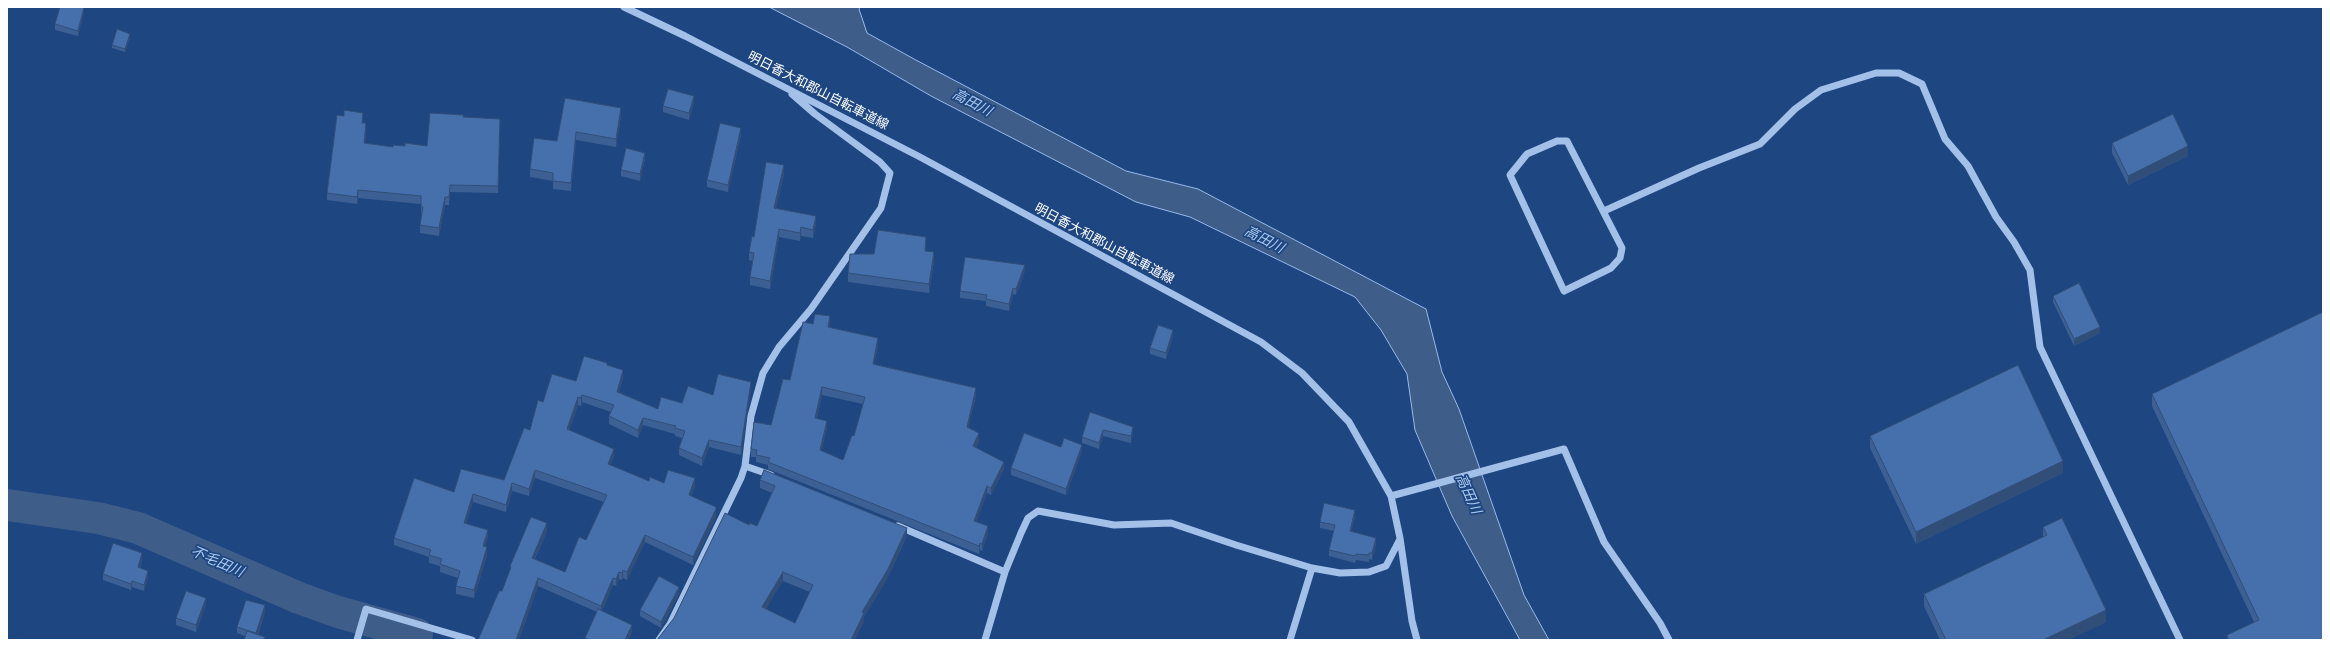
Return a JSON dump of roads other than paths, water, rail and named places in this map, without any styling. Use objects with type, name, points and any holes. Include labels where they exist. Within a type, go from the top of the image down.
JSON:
[{"type":"street","name":"明日香大和郡山自転車道線","points":[[624,7],[686,36],[920,157],[1261,342],[1302,373],[1349,422],[1391,496],[1400,538],[1412,621],[1417,640]]},
{"type":"street","points":[[1604,211],[1699,168],[1760,144],[1795,109],[1821,90],[1876,73],[1899,73],[1922,84],[1945,139],[1968,166],[1996,217],[2014,242],[2030,270],[2040,347],[2180,640]]},
{"type":"street","points":[[659,640],[674,617],[745,466],[751,416],[763,373],[779,347],[811,309],[881,208],[890,173],[880,162],[815,114],[783,86]]},
{"type":"street","points":[[1557,141],[1567,141],[1604,211],[1622,248],[1620,258],[1611,268],[1595,278],[1564,291],[1510,175],[1527,154],[1557,141]]},
{"type":"street","points":[[1391,496],[1564,449],[1604,542],[1660,623],[1668,640]]},
{"type":"street","points":[[745,466],[781,479]]},
{"type":"street","points":[[985,640],[1005,572],[1028,518],[1038,511],[1114,526],[1171,523],[1236,546],[1312,568],[1340,573],[1369,572],[1386,566],[1400,538]]},
{"type":"street","points":[[888,522],[1005,572]]},
{"type":"street","points":[[1290,640],[1312,568]]},
{"type":"street","points":[[358,639],[366,610],[472,640]]},
{"type":"water","name":"高田川","points":[[769,7],[860,7],[859,9],[867,33],[914,59],[1126,171],[1198,189],[1426,309],[1442,372],[1459,409],[1524,595],[1549,640],[1520,640],[1452,516],[1415,430],[1407,374],[1381,330],[1355,297],[1190,217],[1136,202],[931,96],[847,47]]},
{"type":"waterway","name":"不毛田川","points":[[7,505],[98,518],[138,528],[299,598],[338,612],[417,634],[415,640]]}]
